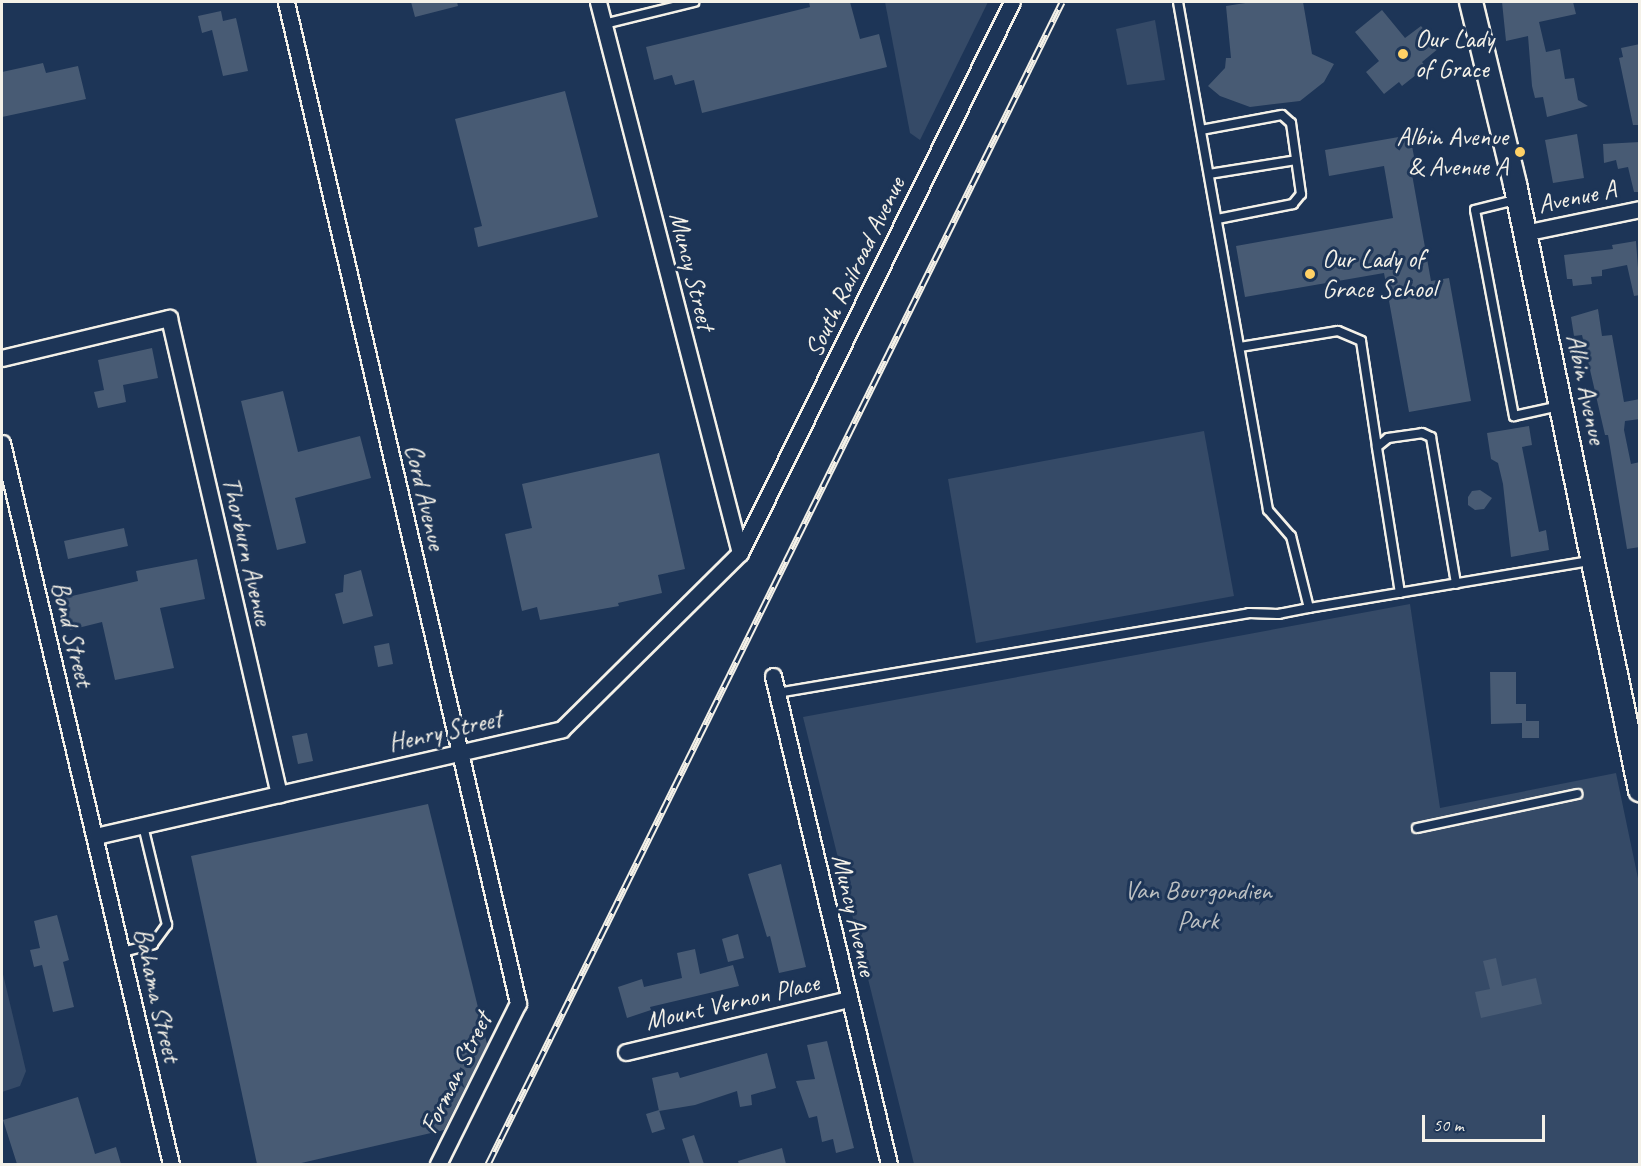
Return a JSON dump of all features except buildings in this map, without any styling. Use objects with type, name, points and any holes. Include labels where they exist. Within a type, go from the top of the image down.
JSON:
[{"type":"street","name":"Cord Avenue","points":[[286,2],[518,1003]]},
{"type":"street","name":"Muncy Street","points":[[598,2],[740,553]]},
{"type":"street","name":"South Railroad Avenue","points":[[740,553],[1012,2]]},
{"type":"street","name":"Albin Avenue","points":[[1471,2],[1518,199],[1640,789]]},
{"type":"street","name":"Avenue A","points":[[1524,233],[1640,209]]},
{"type":"street","name":"Thorburn Avenue","points":[[2,357],[169,318],[279,794]]},
{"type":"street","name":"Bond Street","points":[[2,443],[96,836]]},
{"type":"street","name":"Henry Street","points":[[96,836],[562,729],[740,553]]},
{"type":"street","name":"Muncy Avenue","points":[[772,676],[889,1164]]},
{"type":"street","name":"Bahama Street","points":[[96,836],[171,1164]]},
{"type":"street","name":"Mount Vernon Place","points":[[626,1052],[849,999]]},
{"type":"street","name":"Forman Street","points":[[438,1164],[518,1003]]},
{"type":"lane","points":[[604,24],[694,2]]},
{"type":"lane","points":[[1178,2],[1268,510],[1291,536],[1309,608]]},
{"type":"lane","points":[[1201,130],[1282,115],[1291,123],[1301,194],[1293,204],[1217,219]]},
{"type":"lane","points":[[1209,174],[1296,160]]},
{"type":"lane","points":[[1518,199],[1475,210],[1514,416],[1561,406]]},
{"type":"lane","points":[[1240,347],[1338,331],[1361,342],[1400,593]]},
{"type":"lane","points":[[1377,447],[1388,438],[1422,433],[1431,437],[1456,584]]},
{"type":"lane","points":[[777,693],[1249,614],[1278,614],[1592,561]]},
{"type":"lane","points":[[1417,828],[1577,794]]},
{"type":"lane","points":[[122,952],[153,944],[167,925],[143,826]]},
{"type":"green space","points":[[885,2],[988,2],[920,140],[910,133]]},
{"type":"green space","points":[[1155,20],[1165,80],[1127,85],[1116,29]]},
{"type":"green space","points":[[1204,431],[1234,596],[976,643],[948,479]]},
{"type":"green space","name":"Van Bourgondien Park","points":[[1410,604],[1440,808],[1616,773],[1639,883],[1639,1164],[914,1164],[803,717]]},
{"type":"green space","points":[[2,970],[26,1071],[20,1086],[2,1092]]},
{"type":"railway","points":[[488,1164],[1062,2]]},
{"type":"place","name":"Our Lady of Grace","points":[[1403,54]]},
{"type":"place","name":"Albin Avenue & Avenue A","points":[[1520,152]]},
{"type":"place","name":"Our Lady of Grace School","points":[[1310,274]]}]
